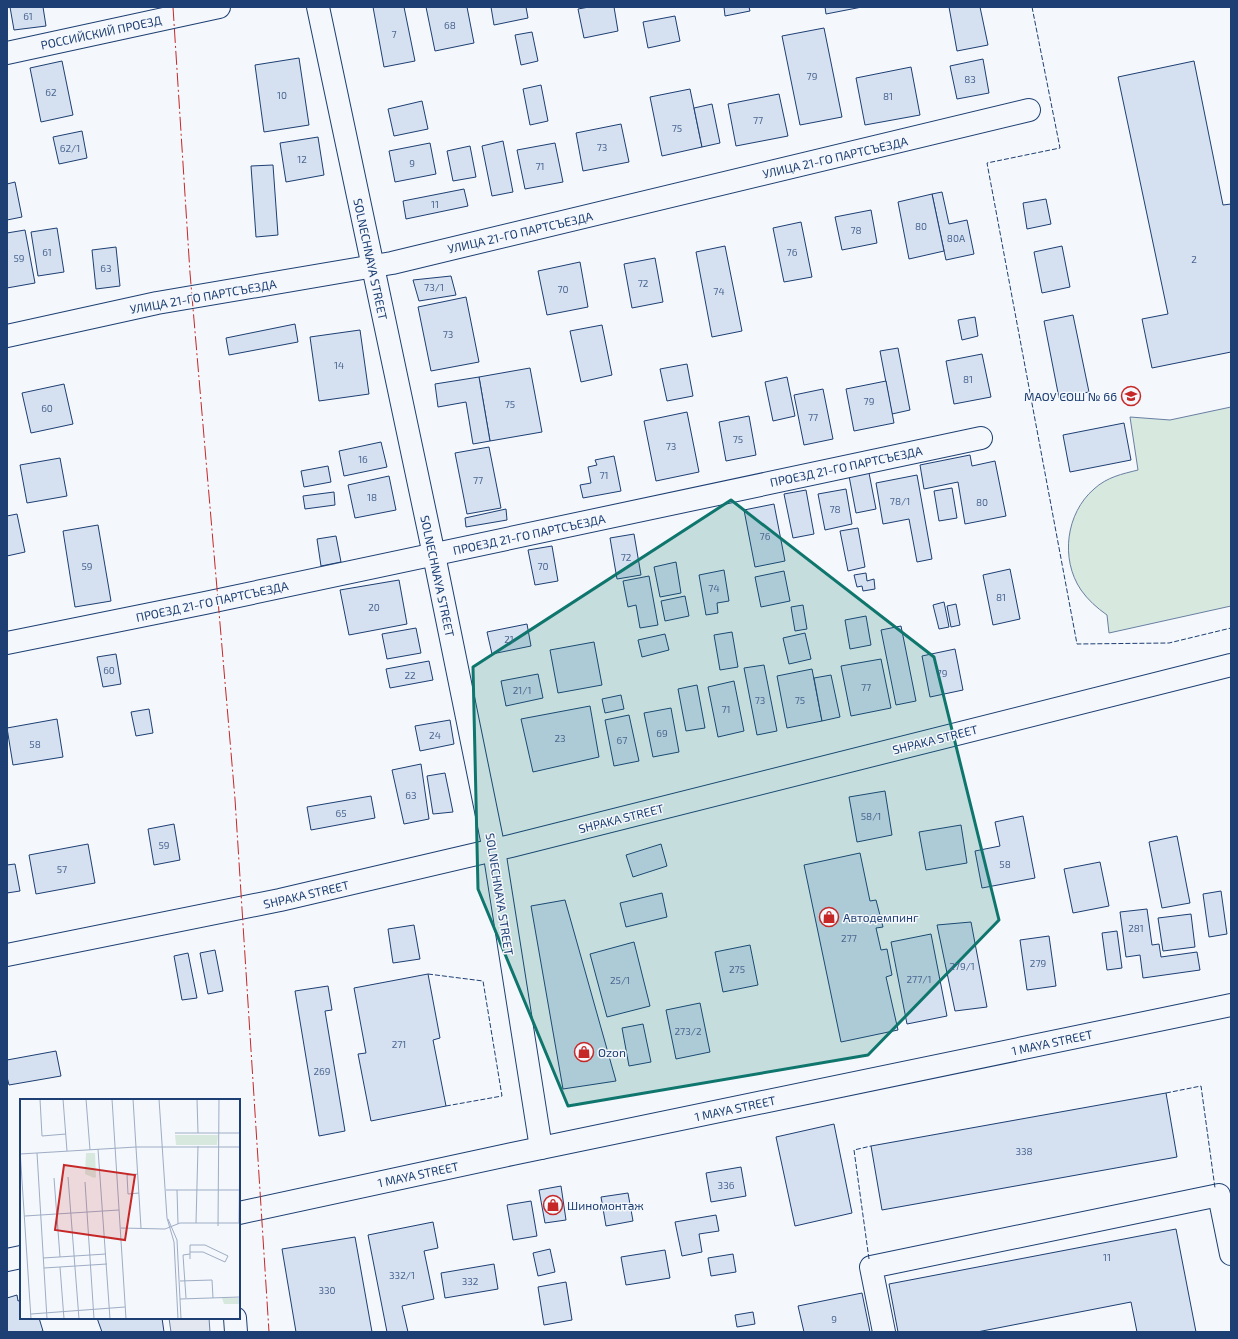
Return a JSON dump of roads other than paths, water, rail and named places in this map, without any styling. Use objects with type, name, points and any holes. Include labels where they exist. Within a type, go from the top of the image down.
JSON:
[{"type":"street","name":"РОССИЙСКИЙ ПРОЕЗД","points":[[7,52],[219,7]]},
{"type":"street","name":"SOLNECHNAYA STREET","points":[[318,7],[434,554],[494,850],[541,1148]]},
{"type":"street","name":"УЛИЦА 21-ГО ПАРТСЪЕЗДА","points":[[7,336],[156,303],[400,261],[1029,110]]},
{"type":"street","name":"ПРОЕЗД 21-ГО ПАРТСЪЕЗДА","points":[[7,643],[198,605],[981,438]]},
{"type":"street","name":"SHPAKA STREET","points":[[7,955],[280,900],[494,850],[1231,665]]},
{"type":"street","name":"1 MAYA STREET","points":[[240,1213],[541,1148],[1231,1005]]},
{"type":"street","points":[[884,1332],[871,1267],[1219,1195],[1231,1254]]},
{"type":"street","points":[[7,1260],[20,1258]]},
{"type":"street","points":[[235,1319],[236,1332]]},
{"type":"place","name":"МАОУ СОШ № 66","points":[[1131,396]]},
{"type":"place","name":"Автодемпинг","points":[[829,917]]},
{"type":"place","name":"Ozon","points":[[584,1052]]},
{"type":"place","name":"Шиномонтаж","points":[[553,1205]]}]
